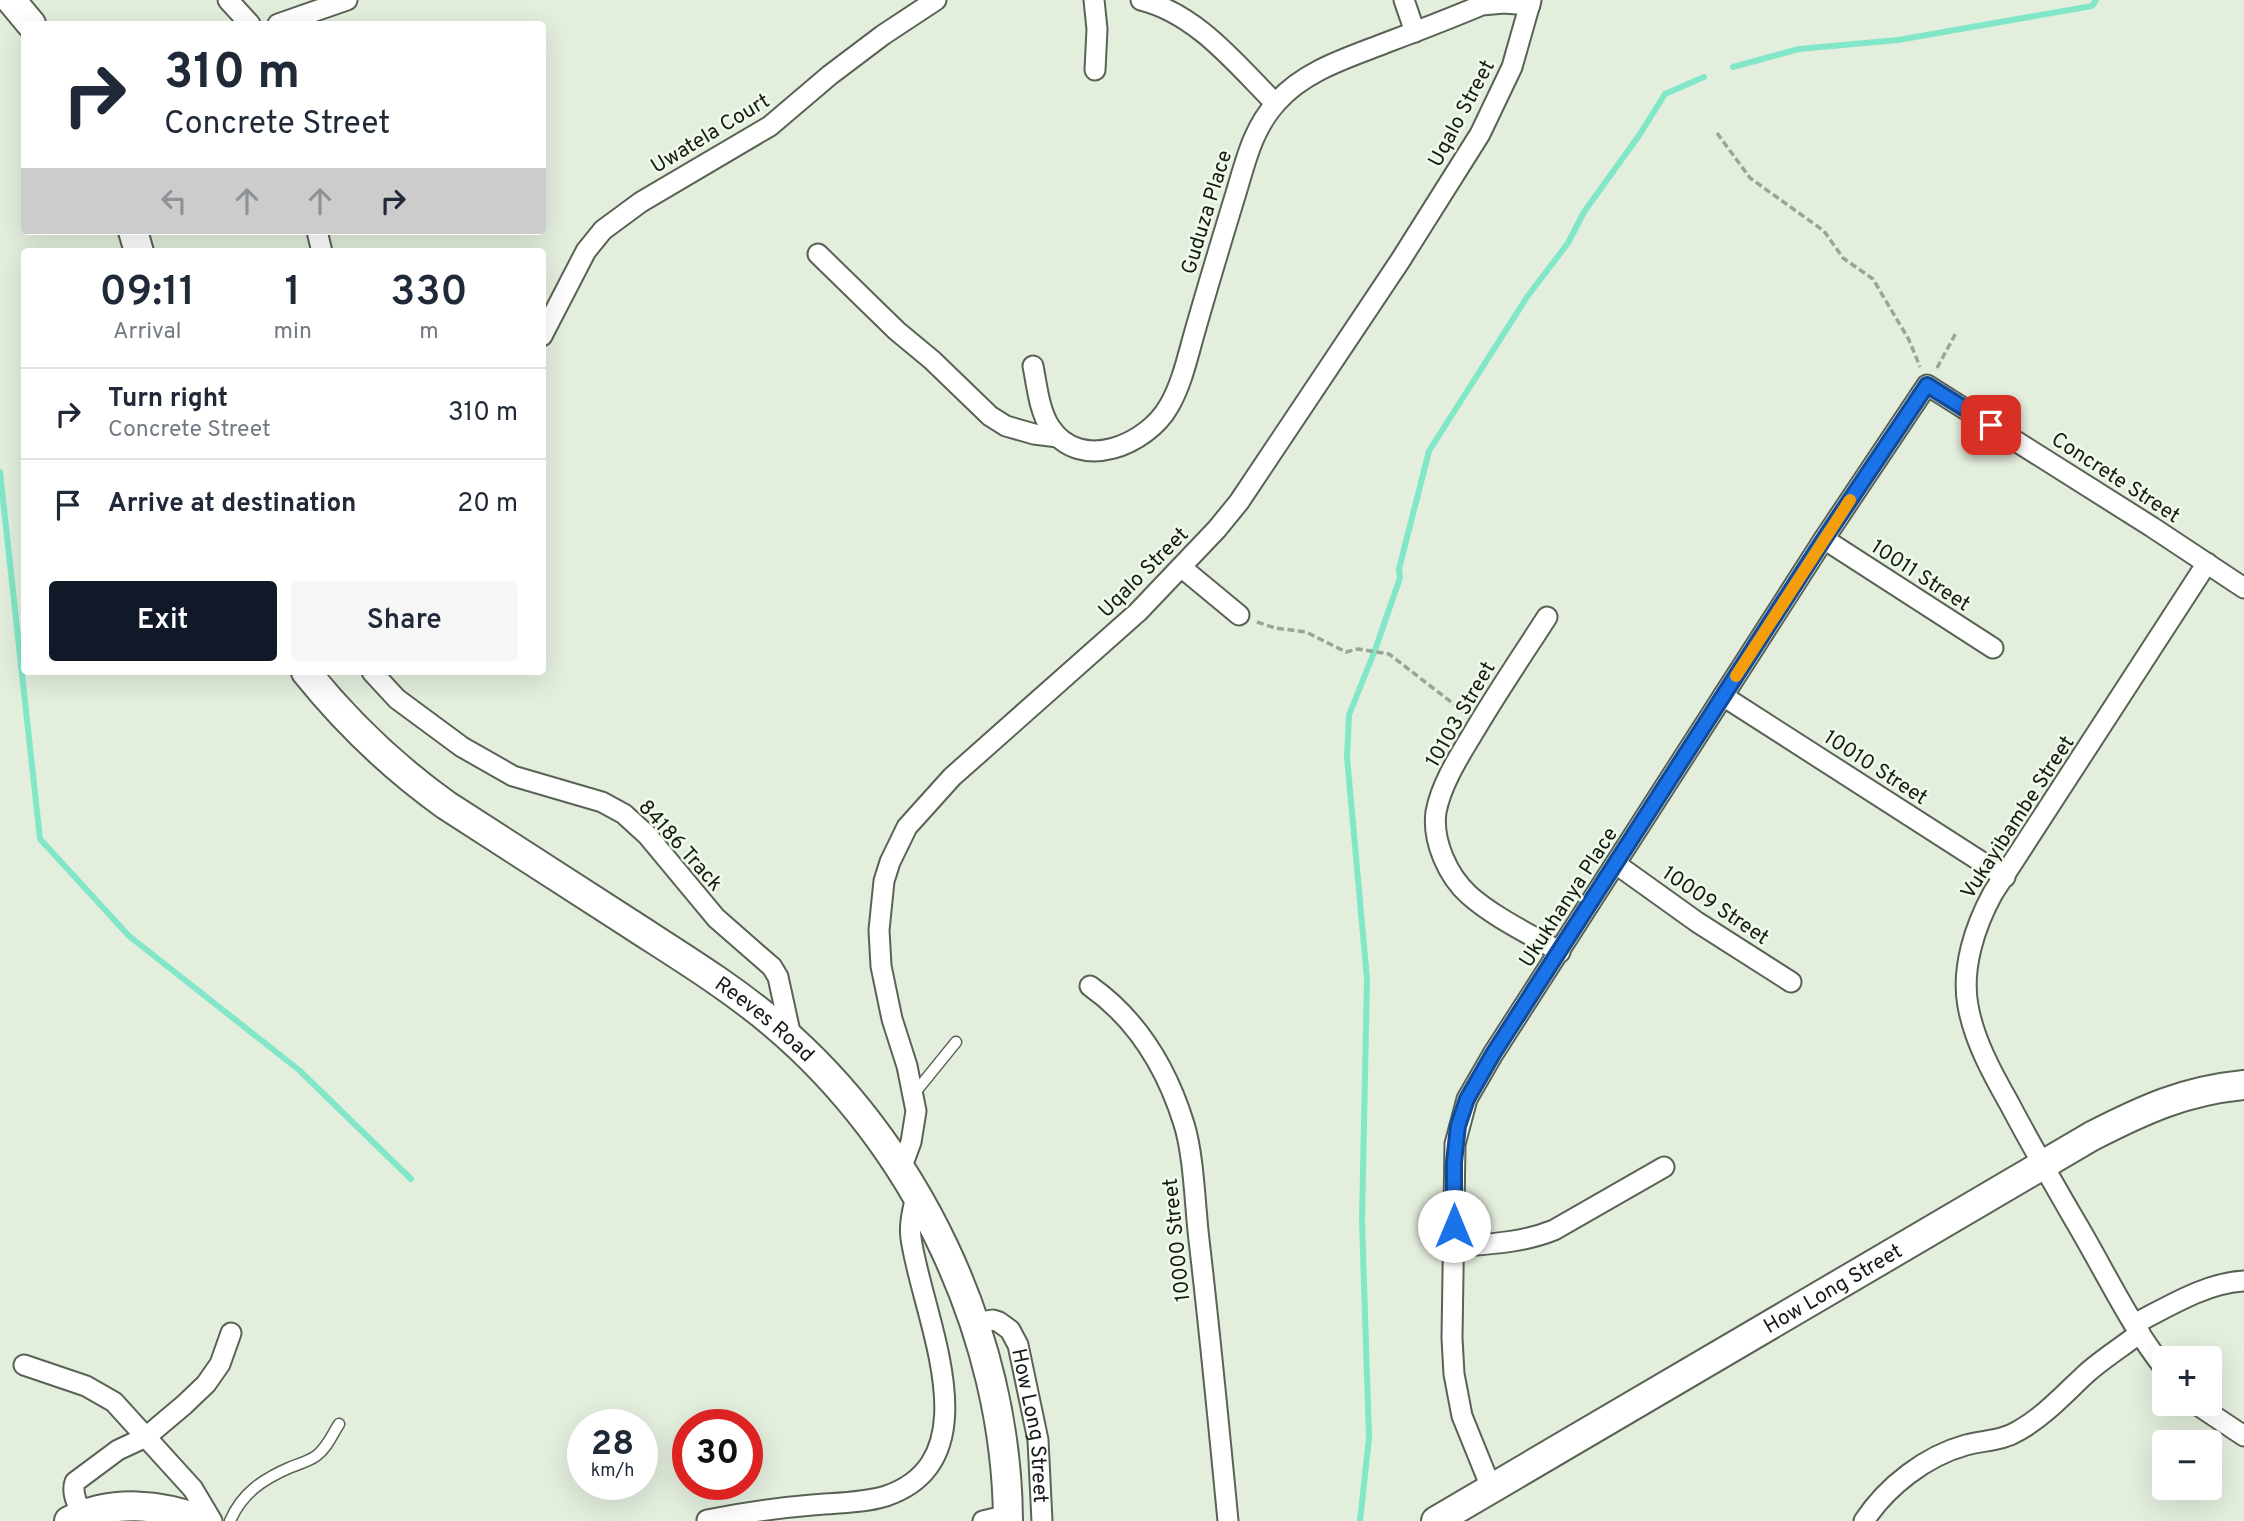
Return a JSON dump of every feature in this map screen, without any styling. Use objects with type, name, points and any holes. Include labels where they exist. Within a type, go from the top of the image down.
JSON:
[{"type":"street","points":[[11,0],[28,21]]},
{"type":"street","points":[[228,0],[247,21]]},
{"type":"street","points":[[287,21],[347,0]]},
{"type":"street","name":"Uwatela Court","points":[[546,328],[586,251],[603,230],[641,202],[771,125],[883,34],[936,0]]},
{"type":"street","points":[[1094,0],[1097,29],[1095,70]]},
{"type":"street","points":[[1141,0],[1167,9],[1203,32],[1275,103]]},
{"type":"street","points":[[1404,0],[1415,32]]},
{"type":"street","name":"Guduza Place","points":[[818,254],[990,416],[1006,426],[1058,437],[1076,448],[1091,451],[1123,447],[1169,407],[1183,370],[1251,141],[1275,103],[1289,90],[1327,67],[1482,5],[1530,3]]},
{"type":"street","name":"Uqalo Street","points":[[901,1169],[915,1121],[913,1095],[908,1066],[892,1019],[881,966],[879,930],[884,881],[902,836],[952,777],[1138,611],[1181,568],[1217,529],[1262,471],[1480,134],[1512,67],[1530,3]]},
{"type":"street","points":[[1033,366],[1042,409],[1049,426],[1058,437]]},
{"type":"street","name":"Ukukhanya Place","points":[[1492,1490],[1462,1416],[1456,1392],[1452,1338],[1455,1144],[1467,1099],[1493,1054],[1824,539],[1927,385]]},
{"type":"street","name":"Concrete Street","points":[[1927,385],[2244,588]]},
{"type":"street","name":"10011 Street","points":[[1824,539],[1993,648]]},
{"type":"street","name":"Vukayibambe Street","points":[[2152,1350],[2042,1167],[1980,1047],[1967,1004],[1966,982],[1980,916],[2207,563]]},
{"type":"street","points":[[1181,568],[1239,615]]},
{"type":"street","name":"10103 Street","points":[[1547,617],[1479,724],[1449,777],[1436,812],[1439,847],[1456,880],[1469,894],[1560,952]]},
{"type":"street","name":"Reeves Road","points":[[309,675],[370,744],[415,783],[732,990],[793,1041],[852,1104],[901,1169],[950,1262],[974,1323],[991,1384],[1001,1440],[999,1519]]},
{"type":"street","name":"84186 Track","points":[[375,675],[397,699],[462,747],[513,776],[616,808],[635,823],[716,918],[772,967],[778,978],[793,1041]]},
{"type":"street","name":"10010 Street","points":[[1723,696],[2004,877]]},
{"type":"street","name":"10009 Street","points":[[1616,864],[1697,922],[1791,982]]},
{"type":"street","name":"10000 Street","points":[[1090,986],[1138,1030],[1158,1063],[1185,1127],[1228,1521]]},
{"type":"street","name":"How Long Street","points":[[1436,1521],[2092,1136],[2162,1102],[2193,1093],[2244,1086]]},
{"type":"street","points":[[1454,1247],[1515,1242],[1536,1237],[1554,1230],[1664,1167]]},
{"type":"street","points":[[707,1520],[759,1509],[884,1496],[909,1485],[932,1463],[945,1418],[941,1366],[911,1239],[910,1229],[916,1196]]},
{"type":"street","points":[[1864,1521],[1879,1500],[1917,1468],[1951,1450],[2000,1440],[2032,1422],[2137,1328],[2202,1291],[2244,1281]]},
{"type":"street","name":"How Long Street","points":[[974,1323],[993,1320],[999,1322],[1010,1330],[1018,1345],[1038,1440],[1042,1521]]},
{"type":"street","points":[[205,1521],[176,1512],[134,1505],[105,1508],[75,1518],[73,1486],[118,1450],[146,1437],[206,1384],[220,1364],[231,1333]]},
{"type":"street","points":[[24,1365],[86,1386],[114,1402],[193,1489],[212,1521]]},
{"type":"street","points":[[2214,1416],[2244,1436]]},
{"type":"lane","points":[[913,1095],[956,1042]]},
{"type":"lane","points":[[230,1521],[237,1504],[249,1491],[273,1475],[314,1458],[324,1450],[339,1424]]},
{"type":"path","points":[[1717,133],[1750,178],[1824,231],[1843,258],[1873,279],[1909,340],[1927,385]]},
{"type":"path","points":[[1927,385],[1957,331]]},
{"type":"path","points":[[1239,615],[1275,628],[1306,632],[1346,652],[1358,649],[1389,654],[1479,724]]},
{"type":"waterway","points":[[1733,67],[1799,49],[1898,40],[2092,6],[2096,0]]},
{"type":"waterway","points":[[1360,1521],[1369,1438],[1362,1220],[1367,979],[1347,757],[1349,715],[1400,578],[1399,569],[1429,451],[1527,297],[1568,243],[1584,212],[1665,94],[1704,77]]},
{"type":"waterway","points":[[0,472],[21,665]]},
{"type":"waterway","points":[[22,675],[40,839],[129,936],[299,1070],[411,1179]]},
{"type":"slow traffic","points":[[1736,676],[1850,500]]},
{"type":"route","points":[[1454,1226],[1455,1144],[1467,1099],[1493,1054],[1824,539],[1927,385],[1991,425]]}]
